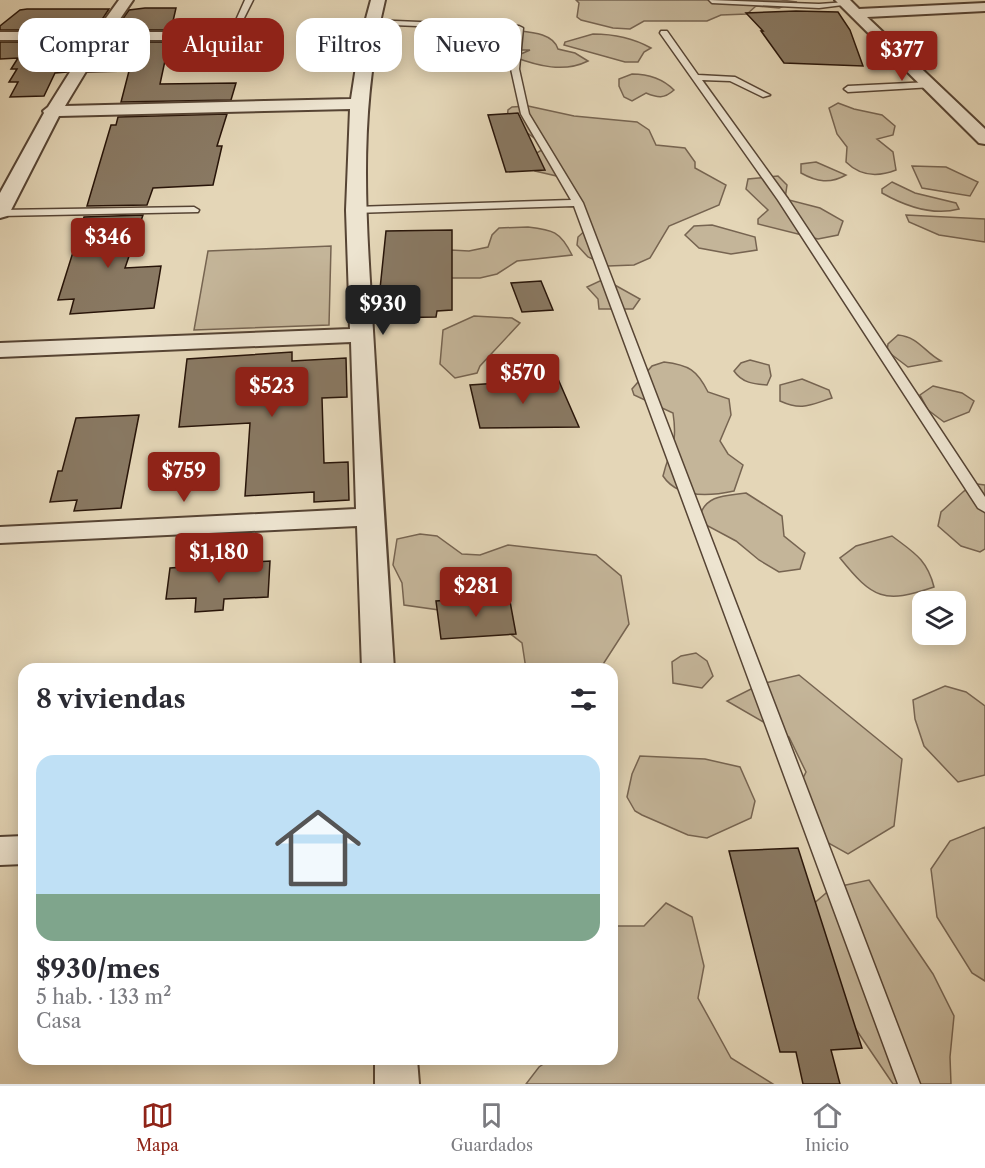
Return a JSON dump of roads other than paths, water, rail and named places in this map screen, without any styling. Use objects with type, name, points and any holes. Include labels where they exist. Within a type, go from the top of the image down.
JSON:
[{"type":"street","points":[[112,18],[126,0]]},
{"type":"street","points":[[372,18],[378,0]]},
{"type":"street","points":[[848,6],[985,7]]},
{"type":"street","points":[[848,6],[985,139]]},
{"type":"street","points":[[0,36],[18,36]]},
{"type":"street","points":[[0,213],[51,111],[76,72]]},
{"type":"street","points":[[362,72],[357,104],[354,210],[378,663]]},
{"type":"street","points":[[51,111],[357,104]]},
{"type":"street","points":[[0,350],[362,335]]},
{"type":"street","points":[[0,535],[370,517]]},
{"type":"street","points":[[0,852],[18,850]]},
{"type":"street","points":[[396,1065],[397,1084]]},
{"type":"lane","points":[[240,18],[249,0]]},
{"type":"lane","points":[[712,1],[848,6]]},
{"type":"lane","points":[[402,23],[519,28],[515,69],[525,114],[578,203],[909,1084]]},
{"type":"lane","points":[[664,33],[783,199],[985,508]]},
{"type":"lane","points":[[694,77],[732,79],[766,95]]},
{"type":"lane","points":[[848,89],[930,85]]},
{"type":"lane","points":[[354,210],[578,203]]},
{"type":"lane","points":[[0,213],[194,210]]}]
